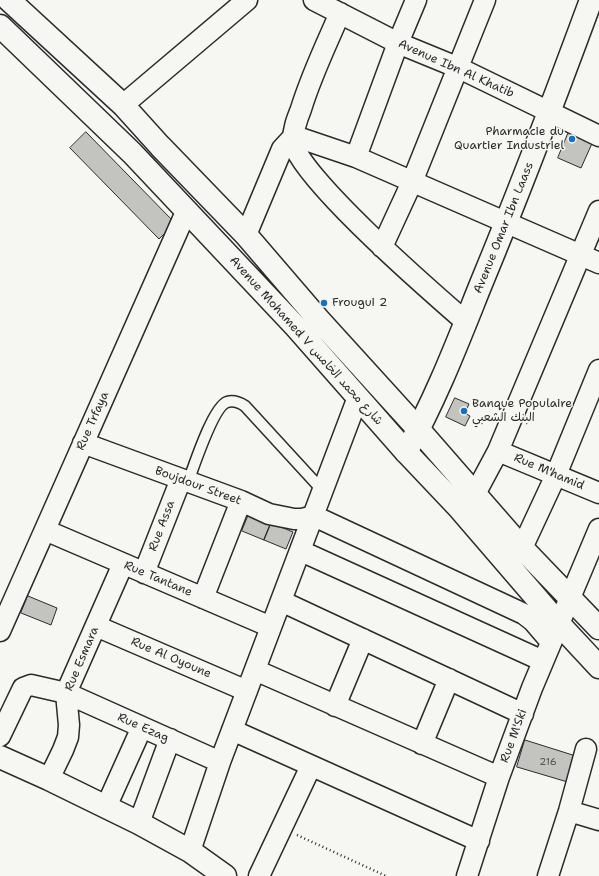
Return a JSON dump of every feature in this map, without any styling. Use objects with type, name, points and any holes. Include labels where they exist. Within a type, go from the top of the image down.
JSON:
[{"type":"main road","name":"Avenue Mohamed V شارع محمد الخامس","points":[[9,0],[123,105],[160,146],[246,235],[319,320],[476,494],[522,548],[599,628]]},
{"type":"main road","name":"Avenue Omar Ibn Laass","points":[[406,452],[419,430],[466,322],[507,222],[592,0]]},
{"type":"main road","name":"Avenue Mohamed V شارع محمد الخامس","points":[[0,26],[132,154],[296,327],[406,452],[460,509],[555,633],[599,667]]},
{"type":"main road","points":[[0,757],[139,823],[190,851],[225,876]]},
{"type":"street","points":[[123,105],[247,0]]},
{"type":"street","name":"Avenue Ibn Al Khatib","points":[[314,0],[398,43],[459,68],[599,136]]},
{"type":"street","points":[[356,157],[398,43],[416,0]]},
{"type":"street","points":[[382,247],[412,182],[486,0]]},
{"type":"street","points":[[340,14],[308,84],[294,131],[296,151],[322,185],[382,247],[466,322]]},
{"type":"street","points":[[294,136],[356,157],[599,263]]},
{"type":"street","points":[[246,235],[282,149],[294,136]]},
{"type":"street","points":[[476,494],[498,451],[599,211]]},
{"type":"street","name":"Rue Trfaya","points":[[0,631],[186,212]]},
{"type":"street","points":[[522,548],[556,475],[599,370]]},
{"type":"street","points":[[190,851],[220,762],[358,397]]},
{"type":"street","name":"Boujdour Street","points":[[83,444],[241,501],[269,514],[286,518],[302,519],[314,516]]},
{"type":"street","name":"Rue M'hamid","points":[[498,451],[599,493]]},
{"type":"street","name":"Rue Assa","points":[[144,573],[184,480]]},
{"type":"street","points":[[203,598],[241,501]]},
{"type":"street","points":[[314,516],[524,614],[533,621],[555,633]]},
{"type":"street","name":"Rue M'Ski","points":[[470,875],[479,840],[499,777],[543,661],[599,529]]},
{"type":"street","name":"Rue Tantane","points":[[45,530],[271,628]]},
{"type":"street","points":[[301,551],[543,661]]},
{"type":"street","name":"Rue Esmara","points":[[49,779],[68,737],[69,725],[66,694],[123,564]]},
{"type":"street","points":[[281,601],[523,714]]},
{"type":"street","name":"Rue Al Oyoune","points":[[96,626],[247,691]]},
{"type":"street","points":[[335,706],[362,639]]},
{"type":"street","points":[[255,670],[499,777]]},
{"type":"street","points":[[422,744],[449,679]]},
{"type":"street","name":"Rue Ezag","points":[[0,736],[23,688],[30,685],[66,694],[220,762]]},
{"type":"street","points":[[106,807],[142,727]]},
{"type":"street","points":[[232,730],[479,840]]},
{"type":"street","points":[[139,823],[170,739]]},
{"type":"street","points":[[548,876],[569,811],[586,748]]},
{"type":"street","points":[[259,876],[311,766]]},
{"type":"street","points":[[569,811],[599,820]]},
{"type":"lane","points":[[184,480],[210,424],[220,407],[227,402],[236,401],[245,406],[323,491]]},
{"type":"path","points":[[281,828],[386,876]]},
{"type":"building","points":[[570,129],[594,139],[581,168],[558,158]]},
{"type":"building","points":[[86,132],[175,223],[159,239],[70,148]]},
{"type":"building","points":[[455,398],[469,404],[465,413],[470,416],[465,426],[446,417]]},
{"type":"building","points":[[249,514],[271,523],[264,540],[242,531]]},
{"type":"building","points":[[271,523],[293,532],[286,549],[264,540]]},
{"type":"building","points":[[28,596],[57,608],[51,625],[21,613]]},
{"type":"building","points":[[525,740],[579,757],[571,783],[517,767]]},
{"type":"place","name":"Pharmacie du Quartier Industriel","points":[[572,139]]},
{"type":"place","name":"Frougui 2","points":[[324,303]]},
{"type":"place","name":"Banque Populaire البنك الشعبي","points":[[464,411]]}]
